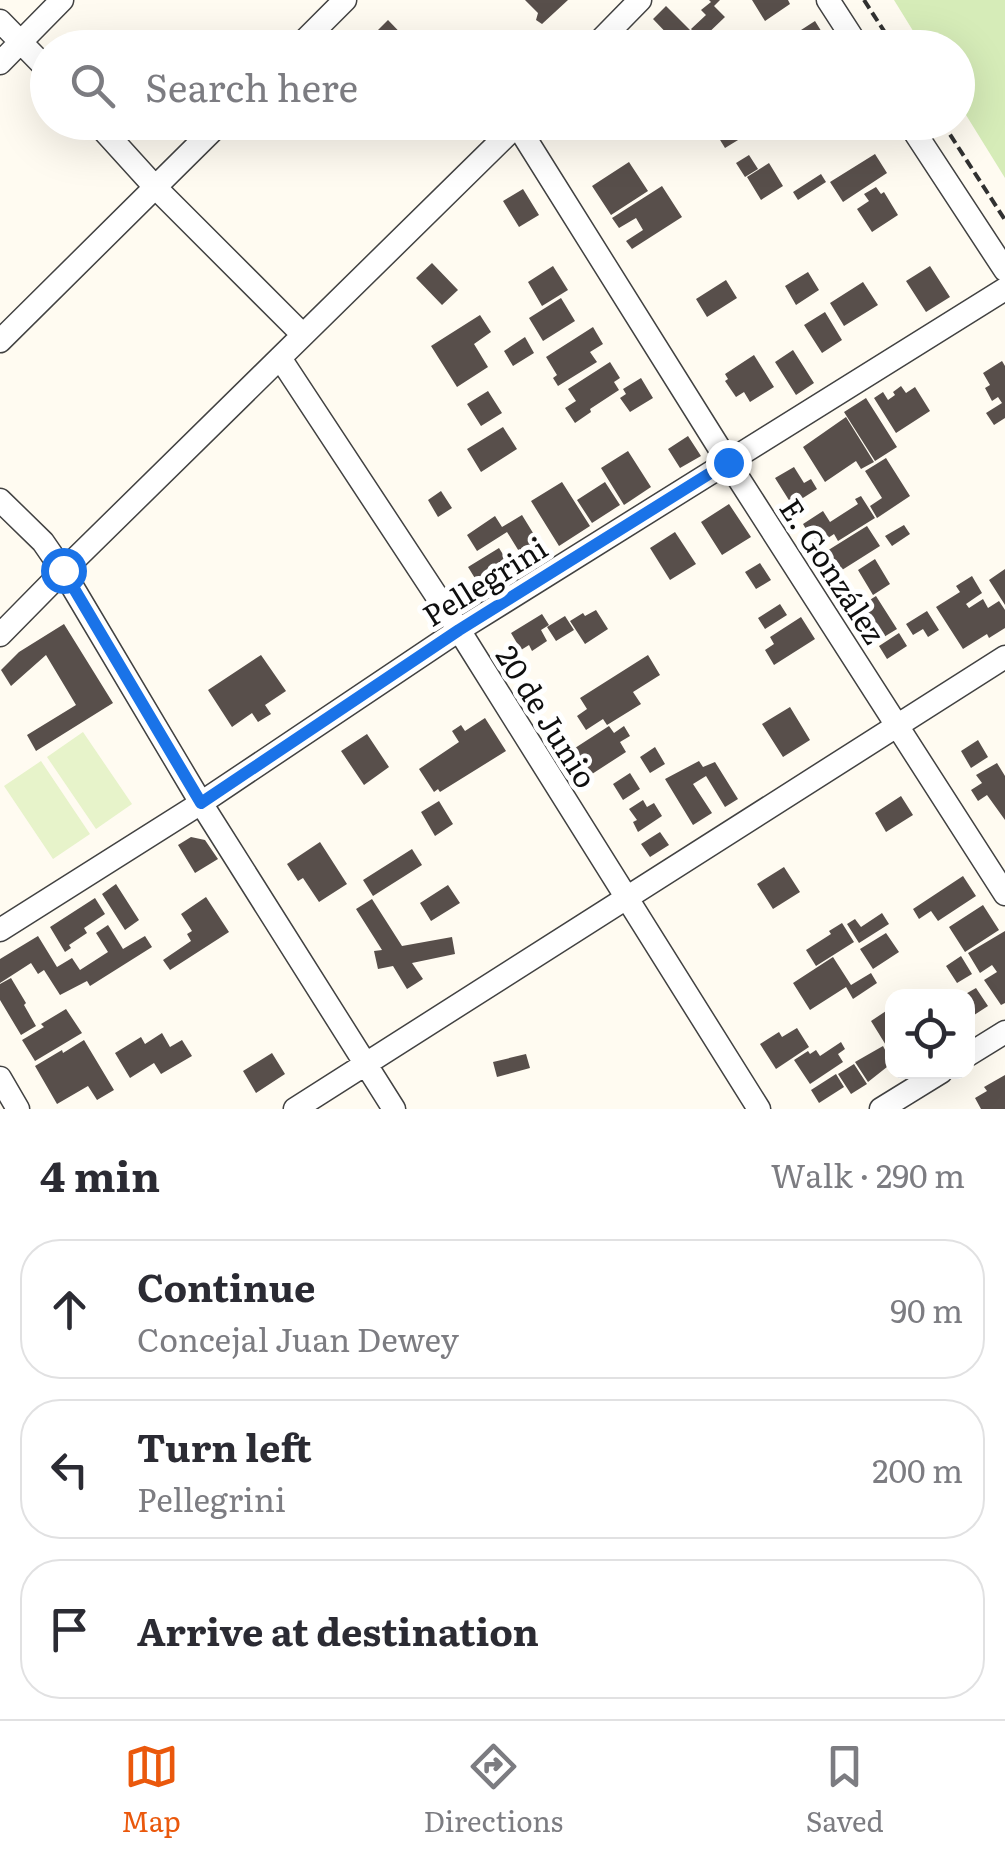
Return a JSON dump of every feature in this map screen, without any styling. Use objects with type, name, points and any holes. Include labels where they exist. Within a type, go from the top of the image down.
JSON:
[{"type":"street","points":[[33,30],[62,0]]},
{"type":"street","points":[[315,30],[346,0]]},
{"type":"street","points":[[611,30],[640,0]]},
{"type":"street","points":[[828,0],[848,30]]},
{"type":"street","points":[[0,21],[30,51]]},
{"type":"street","points":[[0,63],[30,33]]},
{"type":"street","points":[[113,140],[303,335]]},
{"type":"street","points":[[0,341],[203,140]]},
{"type":"street","points":[[0,636],[502,140]]},
{"type":"street","name":"E. González","points":[[528,140],[728,462],[1005,894]]},
{"type":"street","points":[[920,140],[1005,270]]},
{"type":"street","name":"Pellegrini","points":[[0,930],[201,803],[459,630],[1005,289]]},
{"type":"street","name":"20 de Junio","points":[[280,358],[459,630],[759,1109]]},
{"type":"street","points":[[0,500],[43,542],[63,570],[201,803],[394,1109]]},
{"type":"street","points":[[295,1109],[1005,657]]},
{"type":"street","points":[[975,1051],[1005,1032]]},
{"type":"street","points":[[0,1078],[18,1109]]},
{"type":"street","points":[[881,1109],[930,1079]]},
{"type":"path","points":[[864,0],[883,30]]},
{"type":"path","points":[[954,140],[1005,220]]},
{"type":"green space","points":[[894,0],[1005,0],[1005,178],[975,129],[975,30],[913,30]]},
{"type":"green space","points":[[83,732],[132,804],[96,829],[47,757]]},
{"type":"green space","points":[[41,761],[90,834],[53,859],[4,786]]},
{"type":"building","points":[[525,0],[568,0],[542,24],[536,20],[538,13]]},
{"type":"building","points":[[720,0],[714,6],[725,17],[711,30],[692,30],[706,15],[701,10]]},
{"type":"building","points":[[752,0],[788,0],[790,4],[765,21]]},
{"type":"building","points":[[666,6],[690,30],[664,30],[653,19]]},
{"type":"building","points":[[388,20],[398,30],[378,30]]},
{"type":"building","points":[[815,21],[821,30],[801,30]]},
{"type":"building","points":[[720,140],[738,140],[725,148]]},
{"type":"building","points":[[875,154],[887,173],[843,202],[830,182]]},
{"type":"building","points":[[749,155],[758,169],[745,177],[736,163]]},
{"type":"building","points":[[629,162],[648,191],[611,215],[592,186]]},
{"type":"building","points":[[769,163],[783,186],[761,200],[747,177]]},
{"type":"building","points":[[821,174],[826,182],[798,200],[793,192]]},
{"type":"building","points":[[662,186],[682,217],[632,249],[626,241],[643,230],[636,218],[619,228],[612,218]]},
{"type":"building","points":[[876,187],[881,194],[884,192],[898,215],[872,232],[857,209],[869,201],[864,194]]},
{"type":"building","points":[[523,189],[539,215],[519,227],[503,201]]},
{"type":"building","points":[[432,263],[458,290],[442,305],[416,278]]},
{"type":"building","points":[[553,266],[568,290],[542,306],[528,282]]},
{"type":"building","points":[[930,266],[950,297],[926,312],[906,281]]},
{"type":"building","points":[[808,272],[819,290],[796,305],[785,286]]},
{"type":"building","points":[[726,280],[737,298],[707,317],[696,299]]},
{"type":"building","points":[[863,282],[878,305],[844,326],[830,303]]},
{"type":"building","points":[[561,298],[575,321],[543,341],[529,318]]},
{"type":"building","points":[[825,312],[842,340],[822,353],[804,325]]},
{"type":"building","points":[[480,315],[491,332],[474,344],[488,367],[457,387],[431,346]]},
{"type":"building","points":[[593,327],[603,344],[590,352],[597,362],[558,386],[553,378],[557,375],[546,357]]},
{"type":"building","points":[[525,337],[534,353],[513,366],[504,351]]},
{"type":"building","points":[[793,350],[814,383],[796,395],[775,362]]},
{"type":"building","points":[[754,355],[774,387],[750,402],[744,392],[736,397],[725,381],[725,374]]},
{"type":"building","points":[[1002,361],[1005,418],[994,425],[986,413],[1002,403],[998,397],[992,401],[983,373]]},
{"type":"building","points":[[610,362],[620,378],[614,382],[619,390],[575,423],[565,408],[576,401],[568,389]]},
{"type":"building","points":[[641,378],[653,398],[630,412],[620,398],[626,394],[623,389]]},
{"type":"building","points":[[901,386],[906,393],[915,387],[930,411],[896,433],[874,398],[883,392],[888,400]]},
{"type":"building","points":[[488,391],[502,413],[481,426],[467,404]]},
{"type":"building","points":[[866,398],[897,447],[875,461],[844,412]]},
{"type":"building","points":[[846,417],[874,462],[861,469],[856,461],[825,482],[803,447]]},
{"type":"building","points":[[503,427],[517,449],[481,472],[467,449]]},
{"type":"building","points":[[688,436],[701,456],[680,468],[668,449]]},
{"type":"building","points":[[628,451],[651,487],[624,505],[601,468]]},
{"type":"building","points":[[886,458],[910,496],[877,518],[870,506],[882,498],[865,471]]},
{"type":"building","points":[[794,467],[804,483],[811,479],[817,489],[792,505],[775,478]]},
{"type":"building","points":[[562,482],[590,526],[559,546],[531,501]]},
{"type":"building","points":[[605,482],[620,505],[592,523],[577,500]]},
{"type":"building","points":[[441,491],[452,508],[438,517],[428,500]]},
{"type":"building","points":[[861,496],[875,518],[838,541],[834,534],[816,546],[803,524],[823,511],[830,522],[858,504],[855,499]]},
{"type":"building","points":[[729,504],[751,537],[722,555],[701,522]]},
{"type":"building","points":[[522,515],[538,541],[520,553],[507,532],[477,551],[467,535],[495,516],[502,527]]},
{"type":"building","points":[[904,525],[910,534],[892,546],[885,536]]},
{"type":"building","points":[[867,526],[880,546],[842,570],[836,560],[829,564],[822,554]]},
{"type":"building","points":[[675,532],[696,564],[670,580],[650,548]]},
{"type":"building","points":[[499,548],[512,569],[481,588],[468,567]]},
{"type":"building","points":[[875,559],[890,584],[873,595],[858,570]]},
{"type":"building","points":[[760,563],[771,580],[756,589],[745,572]]},
{"type":"building","points":[[1005,569],[1005,605],[989,580]]},
{"type":"building","points":[[972,576],[982,593],[966,604],[969,608],[983,599],[988,608],[999,601],[1005,610],[1005,628],[963,649],[936,607],[960,592],[956,586]]},
{"type":"building","points":[[876,596],[897,629],[874,643],[854,610]]},
{"type":"building","points":[[780,604],[787,615],[765,629],[758,618]]},
{"type":"building","points":[[596,610],[608,629],[585,644],[570,621]]},
{"type":"building","points":[[927,611],[939,630],[928,637],[923,629],[913,635],[906,624]]},
{"type":"building","points":[[542,614],[549,625],[541,630],[547,641],[532,651],[529,645],[521,650],[511,633]]},
{"type":"building","points":[[565,616],[574,630],[556,641],[547,627]]},
{"type":"building","points":[[801,617],[815,639],[774,665],[765,650],[774,644],[770,637]]},
{"type":"building","points":[[64,624],[113,703],[36,751],[27,735],[76,705],[46,655],[11,686],[1,670],[19,652]]},
{"type":"building","points":[[899,633],[907,646],[887,659],[879,646]]},
{"type":"building","points":[[261,655],[286,691],[265,705],[271,714],[258,722],[252,713],[232,727],[208,690]]},
{"type":"building","points":[[648,655],[660,675],[633,692],[641,704],[607,725],[603,719],[586,730],[577,716],[587,709],[580,698]]},
{"type":"building","points":[[790,707],[810,740],[783,757],[762,724]]},
{"type":"building","points":[[485,718],[506,751],[434,792],[419,769],[459,742],[452,731],[461,725],[465,731]]},
{"type":"building","points":[[609,726],[614,733],[624,726],[630,736],[620,742],[626,752],[592,774],[575,748]]},
{"type":"building","points":[[367,734],[389,767],[364,785],[341,751]]},
{"type":"building","points":[[978,740],[988,757],[971,768],[961,751]]},
{"type":"building","points":[[655,747],[665,764],[650,773],[640,757]]},
{"type":"building","points":[[699,761],[703,767],[715,762],[738,799],[725,807],[706,776],[693,784],[712,813],[693,825],[665,779]]},
{"type":"building","points":[[997,763],[1005,776],[1005,820],[987,795],[978,801],[971,790],[982,783],[976,775]]},
{"type":"building","points":[[630,773],[640,789],[623,800],[613,784]]},
{"type":"building","points":[[901,796],[913,815],[886,832],[875,813]]},
{"type":"building","points":[[643,800],[647,807],[654,803],[662,816],[638,832],[633,822],[637,820],[629,809]]},
{"type":"building","points":[[439,801],[453,824],[435,836],[421,812]]},
{"type":"building","points":[[660,832],[669,845],[650,857],[641,844]]},
{"type":"building","points":[[191,837],[205,840],[218,859],[195,873],[178,845]]},
{"type":"building","points":[[320,842],[347,884],[319,902],[303,878],[298,881],[287,864]]},
{"type":"building","points":[[412,849],[422,865],[373,896],[363,880]]},
{"type":"building","points":[[784,867],[800,892],[773,909],[757,884]]},
{"type":"building","points":[[963,876],[976,896],[938,921],[931,911],[919,919],[913,909]]},
{"type":"building","points":[[116,884],[139,920],[125,930],[102,894]]},
{"type":"building","points":[[448,885],[460,903],[431,921],[420,903]]},
{"type":"building","points":[[206,897],[229,932],[170,970],[163,960],[191,941],[187,934],[192,931],[181,914]]},
{"type":"building","points":[[95,898],[105,914],[84,928],[87,933],[65,952],[50,927]]},
{"type":"building","points":[[372,899],[402,946],[452,937],[455,954],[412,963],[423,979],[407,989],[393,966],[378,969],[374,951],[382,950],[356,909]]},
{"type":"building","points":[[983,905],[999,930],[965,952],[949,927]]},
{"type":"building","points":[[882,913],[889,924],[859,943],[847,924],[855,919],[861,927]]},
{"type":"building","points":[[842,923],[854,942],[816,966],[806,950]]},
{"type":"building","points":[[108,925],[123,949],[145,936],[152,947],[90,986],[87,981],[60,995],[44,970],[38,974],[31,963],[0,983],[0,959],[38,936],[57,967],[72,958],[80,970],[108,952],[96,933]]},
{"type":"building","points":[[1005,931],[1005,1003],[1001,1005],[984,980],[997,972],[992,965],[980,973],[968,953]]},
{"type":"building","points":[[886,933],[899,952],[873,969],[860,949]]},
{"type":"building","points":[[961,956],[972,974],[957,983],[946,966]]},
{"type":"building","points":[[833,957],[851,985],[871,973],[877,983],[853,999],[846,987],[810,1010],[793,983]]},
{"type":"building","points":[[11,978],[36,1026],[21,1035],[0,1000],[0,984]]},
{"type":"building","points":[[976,988],[988,1006],[975,1014],[975,989]]},
{"type":"building","points":[[66,1009],[82,1033],[35,1061],[22,1040]]},
{"type":"building","points":[[885,1012],[885,1044],[871,1021]]},
{"type":"building","points":[[797,1028],[809,1047],[776,1069],[760,1044],[779,1032],[782,1037]]},
{"type":"building","points":[[162,1033],[170,1047],[182,1040],[192,1056],[161,1074],[154,1063],[130,1078],[115,1053],[141,1037],[145,1044]]},
{"type":"building","points":[[84,1040],[114,1090],[97,1100],[88,1086],[57,1104],[35,1066]]},
{"type":"building","points":[[841,1042],[845,1049],[838,1054],[843,1062],[810,1084],[794,1060],[808,1051],[810,1054],[816,1050],[820,1056]]},
{"type":"building","points":[[883,1046],[885,1050],[885,1069],[868,1082],[855,1062]]},
{"type":"building","points":[[272,1053],[285,1074],[256,1093],[243,1071]]},
{"type":"building","points":[[526,1054],[530,1068],[497,1077],[493,1062]]},
{"type":"building","points":[[854,1064],[867,1084],[851,1094],[838,1074]]},
{"type":"building","points":[[836,1074],[844,1087],[819,1103],[811,1090]]},
{"type":"building","points":[[1005,1075],[1005,1109],[981,1109],[975,1098],[987,1091],[984,1087]]},
{"type":"route","points":[[63,570],[201,803],[459,630],[728,462]]}]
